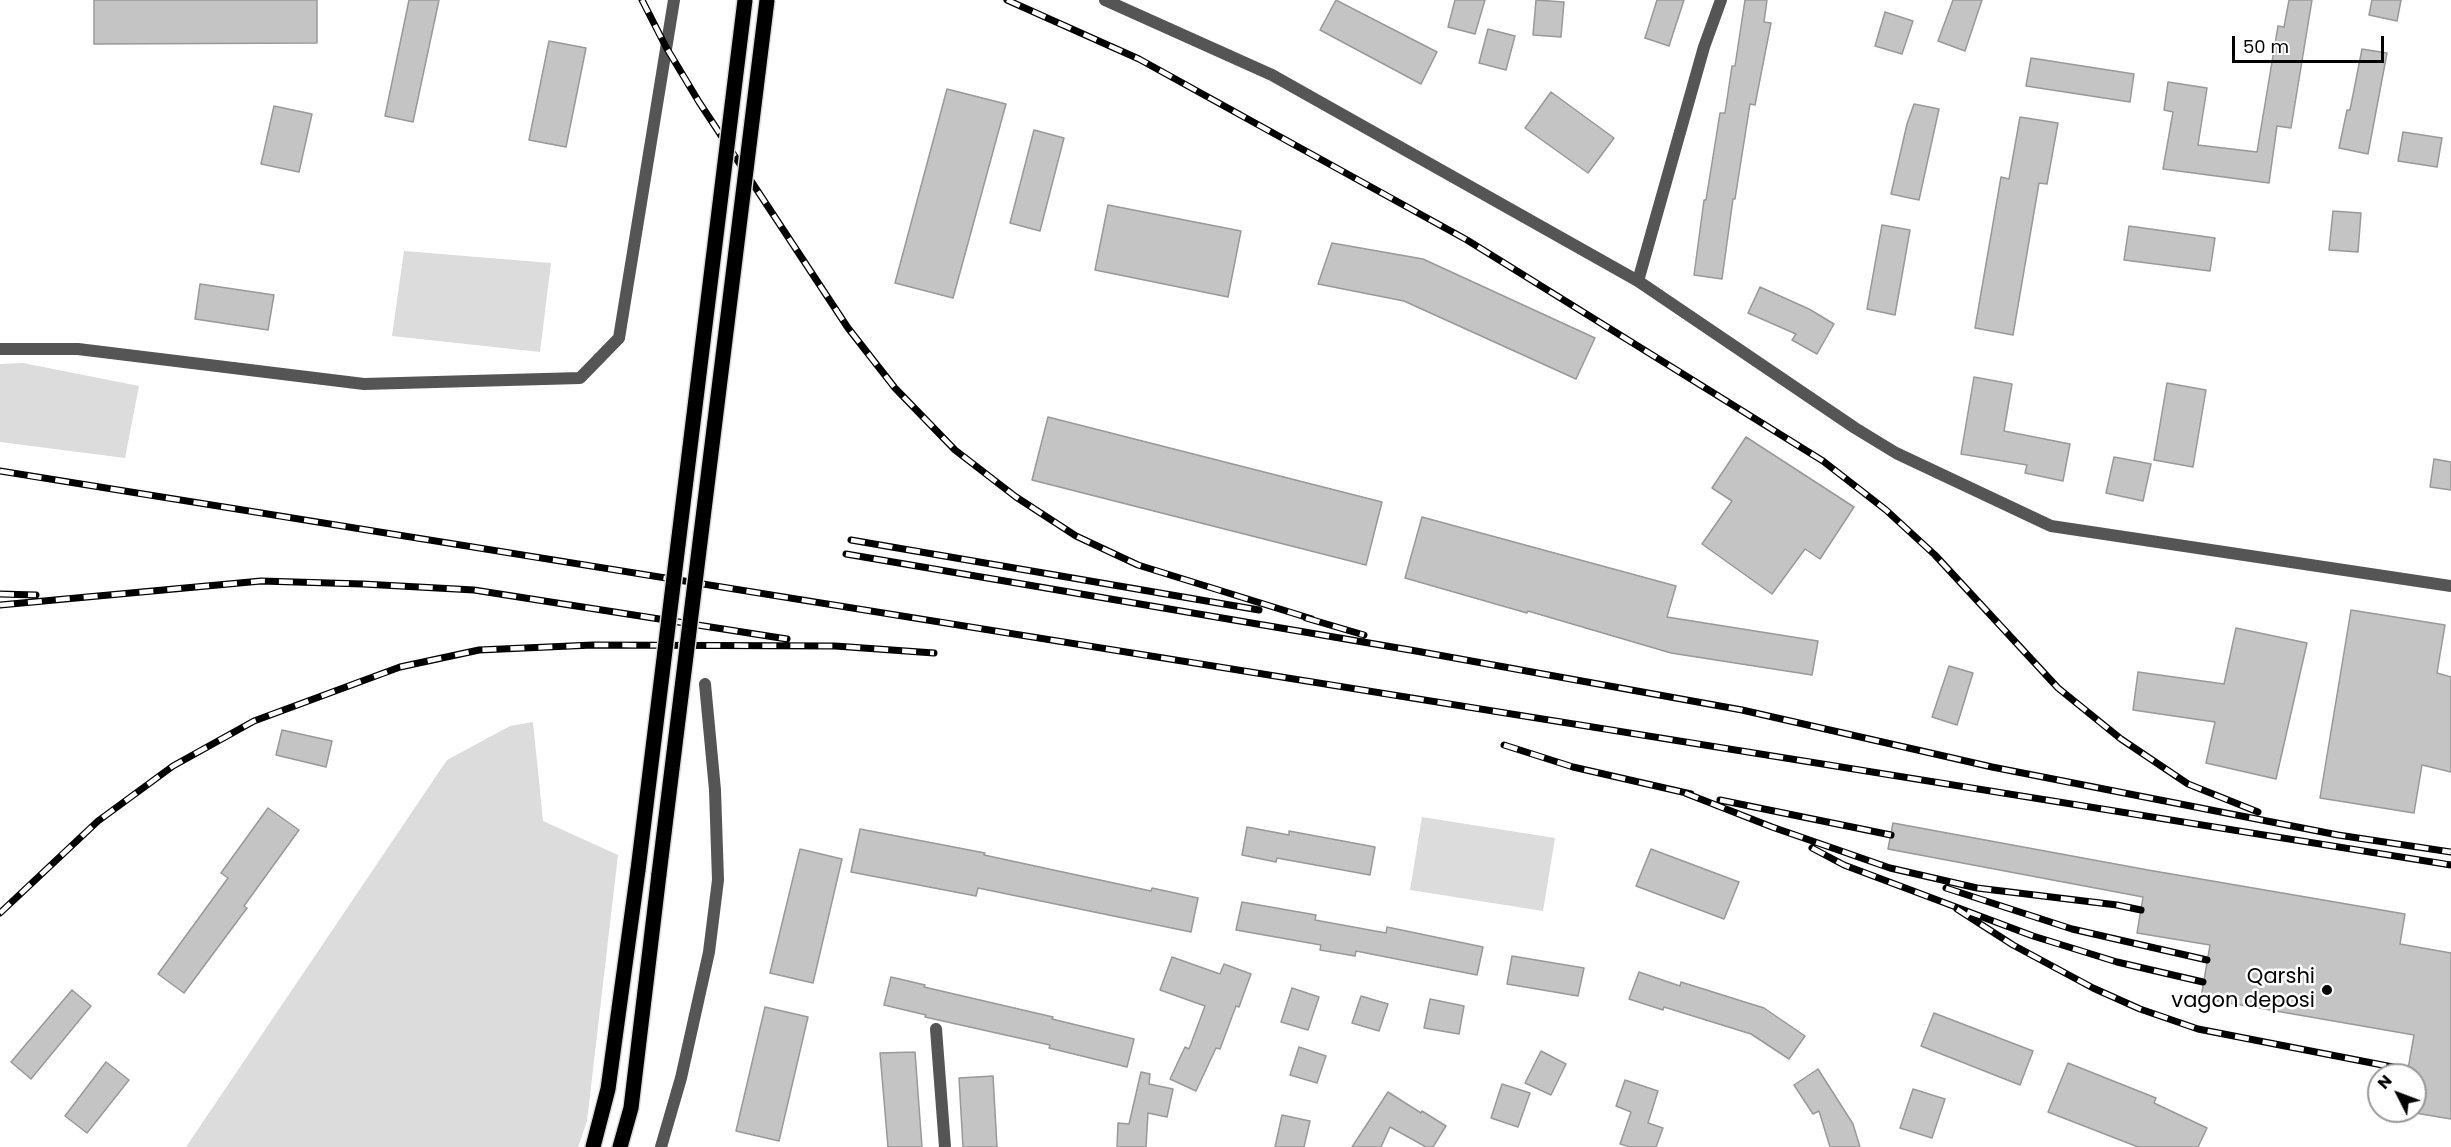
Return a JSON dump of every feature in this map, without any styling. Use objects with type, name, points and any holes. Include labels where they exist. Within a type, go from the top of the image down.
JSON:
[{"type":"main road","points":[[593,1147],[608,1089],[638,870],[745,0]]},
{"type":"main road","points":[[620,1147],[631,1108],[766,0]]},
{"type":"street","points":[[0,349],[78,349],[364,384],[580,378],[619,338],[674,0]]},
{"type":"street","points":[[1105,0],[1272,75],[1638,281],[1855,428],[1896,453],[2051,526],[2451,586]]},
{"type":"street","points":[[1638,281],[1704,48],[1721,0]]},
{"type":"street","points":[[661,1147],[681,1078],[706,964],[718,880],[715,790],[705,684]]},
{"type":"street","points":[[936,1029],[945,1147]]},
{"type":"shaded area","points":[[404,251],[551,263],[540,352],[392,336]]},
{"type":"shaded area","points":[[23,363],[139,386],[125,458],[0,442],[0,364]]},
{"type":"shaded area","points":[[533,722],[543,821],[618,855],[587,1121],[578,1147],[186,1147],[447,760],[510,726]]},
{"type":"shaded area","points":[[1422,817],[1555,838],[1543,911],[1410,890]]},
{"type":"building","points":[[94,0],[317,0],[317,43],[94,44]]},
{"type":"building","points":[[409,0],[439,0],[413,122],[385,116]]},
{"type":"building","points":[[1336,0],[1437,52],[1421,84],[1320,30]]},
{"type":"building","points":[[1455,0],[1485,0],[1475,34],[1448,27]]},
{"type":"building","points":[[1536,0],[1564,2],[1561,37],[1533,35]]},
{"type":"building","points":[[1657,0],[1684,0],[1669,46],[1645,38]]},
{"type":"building","points":[[1745,0],[1767,0],[1764,22],[1771,23],[1755,105],[1750,104],[1722,279],[1694,275],[1704,200],[1706,200],[1720,113],[1725,113]]},
{"type":"building","points":[[1953,0],[1982,0],[1965,51],[1938,41]]},
{"type":"building","points":[[2289,0],[2312,0],[2291,128],[2277,126],[2269,183],[2163,169],[2173,112],[2164,110],[2168,82],[2207,88],[2198,145],[2257,152],[2278,26],[2284,27]]},
{"type":"building","points":[[2372,0],[2401,0],[2397,21],[2369,15]]},
{"type":"building","points":[[1885,12],[1913,21],[1902,54],[1875,46]]},
{"type":"building","points":[[1488,29],[1515,36],[1506,70],[1479,63]]},
{"type":"building","points":[[549,41],[586,48],[566,147],[529,140]]},
{"type":"building","points":[[2362,49],[2387,53],[2368,154],[2339,148],[2347,110],[2350,110]]},
{"type":"building","points":[[2031,58],[2134,74],[2130,102],[2026,86]]},
{"type":"building","points":[[947,89],[1006,104],[953,298],[895,283]]},
{"type":"building","points":[[1551,92],[1614,138],[1588,173],[1525,128]]},
{"type":"building","points":[[1914,104],[1939,109],[1919,200],[1891,194],[1907,124]]},
{"type":"building","points":[[274,106],[312,114],[299,172],[261,164]]},
{"type":"building","points":[[2020,117],[2058,123],[2047,184],[2039,183],[2013,335],[1975,328],[2001,177],[2009,179]]},
{"type":"building","points":[[1034,130],[1064,138],[1040,231],[1010,223]]},
{"type":"building","points":[[2403,132],[2442,138],[2437,167],[2398,161]]},
{"type":"building","points":[[1108,205],[1241,231],[1228,297],[1095,270]]},
{"type":"building","points":[[2333,211],[2361,213],[2358,252],[2329,250]]},
{"type":"building","points":[[1882,225],[1910,230],[1895,315],[1867,309]]},
{"type":"building","points":[[2129,226],[2215,238],[2210,271],[2124,260]]},
{"type":"building","points":[[1332,243],[1423,259],[1595,338],[1576,379],[1404,301],[1318,284]]},
{"type":"building","points":[[200,284],[274,295],[268,330],[195,319]]},
{"type":"building","points":[[1760,287],[1809,309],[1834,324],[1817,354],[1792,340],[1796,334],[1748,313]]},
{"type":"building","points":[[1974,377],[2012,384],[2004,431],[2070,444],[2063,481],[2025,473],[2027,465],[1961,454]]},
{"type":"building","points":[[2167,383],[2206,390],[2193,467],[2154,460]]},
{"type":"building","points":[[1048,417],[1382,502],[1366,565],[1032,480]]},
{"type":"building","points":[[1746,437],[1854,507],[1820,559],[1805,549],[1772,594],[1702,544],[1732,501],[1712,488]]},
{"type":"building","points":[[2114,457],[2151,464],[2143,501],[2106,493]]},
{"type":"building","points":[[2434,459],[2451,462],[2451,490],[2430,487]]},
{"type":"building","points":[[1422,517],[1676,586],[1667,617],[1818,641],[1812,675],[1671,653],[1405,578]]},
{"type":"building","points":[[2351,610],[2445,625],[2437,673],[2451,677],[2451,772],[2422,765],[2414,813],[2320,798]]},
{"type":"building","points":[[2236,628],[2307,643],[2276,779],[2206,763],[2215,722],[2133,710],[2138,672],[2224,684]]},
{"type":"building","points":[[1949,666],[1973,673],[1957,725],[1932,717]]},
{"type":"building","points":[[282,730],[332,741],[326,767],[276,755]]},
{"type":"building","points":[[268,808],[299,830],[244,906],[247,908],[184,993],[158,974],[228,878],[221,873]]},
{"type":"building","name":"Qarshi vagon deposi","points":[[1893,823],[2405,914],[2400,944],[2451,953],[2451,1119],[2427,1115],[2427,1063],[2409,1063],[2414,1035],[2201,998],[2210,945],[2137,933],[2143,897],[1888,849]]},
{"type":"building","points":[[1247,827],[1289,835],[1289,831],[1375,847],[1370,875],[1277,858],[1276,862],[1242,855]]},
{"type":"building","points":[[860,829],[985,853],[984,855],[1151,891],[1152,888],[1198,898],[1191,932],[978,888],[976,896],[851,872]]},
{"type":"building","points":[[800,849],[842,859],[813,983],[770,973]]},
{"type":"building","points":[[1651,849],[1739,882],[1724,919],[1636,886]]},
{"type":"building","points":[[1242,902],[1316,915],[1315,920],[1386,933],[1387,927],[1483,947],[1477,975],[1356,951],[1355,956],[1320,950],[1321,945],[1236,930]]},
{"type":"building","points":[[1512,956],[1584,968],[1578,996],[1507,984]]},
{"type":"building","points":[[1172,957],[1220,974],[1224,964],[1251,974],[1220,1049],[1216,1048],[1196,1091],[1170,1079],[1185,1047],[1189,1049],[1205,1006],[1160,990]]},
{"type":"building","points":[[1639,972],[1680,986],[1681,982],[1764,1008],[1805,1036],[1789,1059],[1751,1034],[1664,1007],[1663,1010],[1629,999]]},
{"type":"building","points":[[891,977],[1134,1039],[1127,1067],[1049,1048],[1050,1045],[925,1017],[926,1015],[884,1005]]},
{"type":"building","points":[[1292,988],[1319,997],[1308,1030],[1281,1022]]},
{"type":"building","points":[[72,990],[91,1006],[31,1079],[11,1062]]},
{"type":"building","points":[[1361,996],[1388,1004],[1379,1031],[1352,1023]]},
{"type":"building","points":[[1430,999],[1464,1006],[1459,1034],[1424,1028]]},
{"type":"building","points":[[765,1007],[808,1017],[779,1141],[736,1131]]},
{"type":"building","points":[[1934,1013],[2033,1051],[2020,1085],[1921,1046]]},
{"type":"building","points":[[1299,1047],[1326,1056],[1317,1083],[1290,1075]]},
{"type":"building","points":[[1541,1051],[1566,1064],[1551,1095],[1525,1083]]},
{"type":"building","points":[[915,1052],[922,1147],[888,1147],[880,1053]]},
{"type":"building","points":[[106,1062],[129,1080],[87,1133],[65,1116]]},
{"type":"building","points":[[2068,1063],[2156,1098],[2154,1103],[2207,1128],[2198,1147],[2138,1147],[2048,1112]]},
{"type":"building","points":[[1818,1069],[1853,1124],[1860,1147],[1830,1147],[1819,1111],[1813,1114],[1794,1085]]},
{"type":"building","points":[[1141,1072],[1150,1074],[1149,1084],[1173,1089],[1167,1117],[1148,1113],[1146,1147],[1117,1147],[1118,1123],[1129,1124]]},
{"type":"building","points":[[993,1076],[997,1147],[963,1147],[959,1078]]},
{"type":"building","points":[[1625,1080],[1658,1091],[1648,1123],[1663,1128],[1656,1147],[1630,1147],[1620,1144],[1631,1112],[1616,1106]]},
{"type":"building","points":[[1502,1084],[1530,1093],[1518,1127],[1491,1118]]},
{"type":"building","points":[[1913,1089],[1945,1099],[1932,1138],[1900,1128]]},
{"type":"building","points":[[1388,1092],[1446,1126],[1433,1147],[1426,1147],[1390,1127],[1381,1147],[1352,1147]]},
{"type":"building","points":[[1282,1115],[1310,1121],[1304,1147],[1275,1147]]},
{"type":"railway","points":[[642,0],[666,47],[699,102],[848,328],[895,388],[955,450],[1016,497],[1076,536],[1138,565],[1312,619]]},
{"type":"railway","points":[[1007,0],[1139,59],[1467,240],[1823,461],[1886,510],[1935,555],[2058,688],[2121,739],[2188,784],[2258,812]]},
{"type":"railway","points":[[0,471],[2451,865]]},
{"type":"railway","points":[[851,540],[1259,610]]},
{"type":"railway","points":[[846,554],[1416,651],[1742,710],[1992,767],[2338,835],[2451,852]]},
{"type":"railway","points":[[0,605],[261,581],[363,584],[474,590],[787,639]]},
{"type":"railway","points":[[0,594],[36,595]]},
{"type":"railway","points":[[1306,618],[1364,635]]},
{"type":"railway","points":[[0,913],[98,821],[173,766],[254,721],[400,667],[479,650],[593,645],[835,646],[934,653]]},
{"type":"railway","points":[[1504,745],[1573,767],[1691,794]]},
{"type":"railway","points":[[1685,793],[1772,827],[1890,868],[1977,888],[2141,910]]},
{"type":"railway","points":[[1720,800],[1891,835]]},
{"type":"railway","points":[[1812,848],[1844,865],[2033,936],[2117,962],[2203,982]]},
{"type":"railway","points":[[1946,888],[2072,929],[2207,960]]},
{"type":"railway","points":[[1957,909],[2013,945],[2093,988],[2140,1009],[2198,1029],[2372,1063]]},
{"type":"place","name":"Qarshi vagon deposi","points":[[2327,990]]}]
